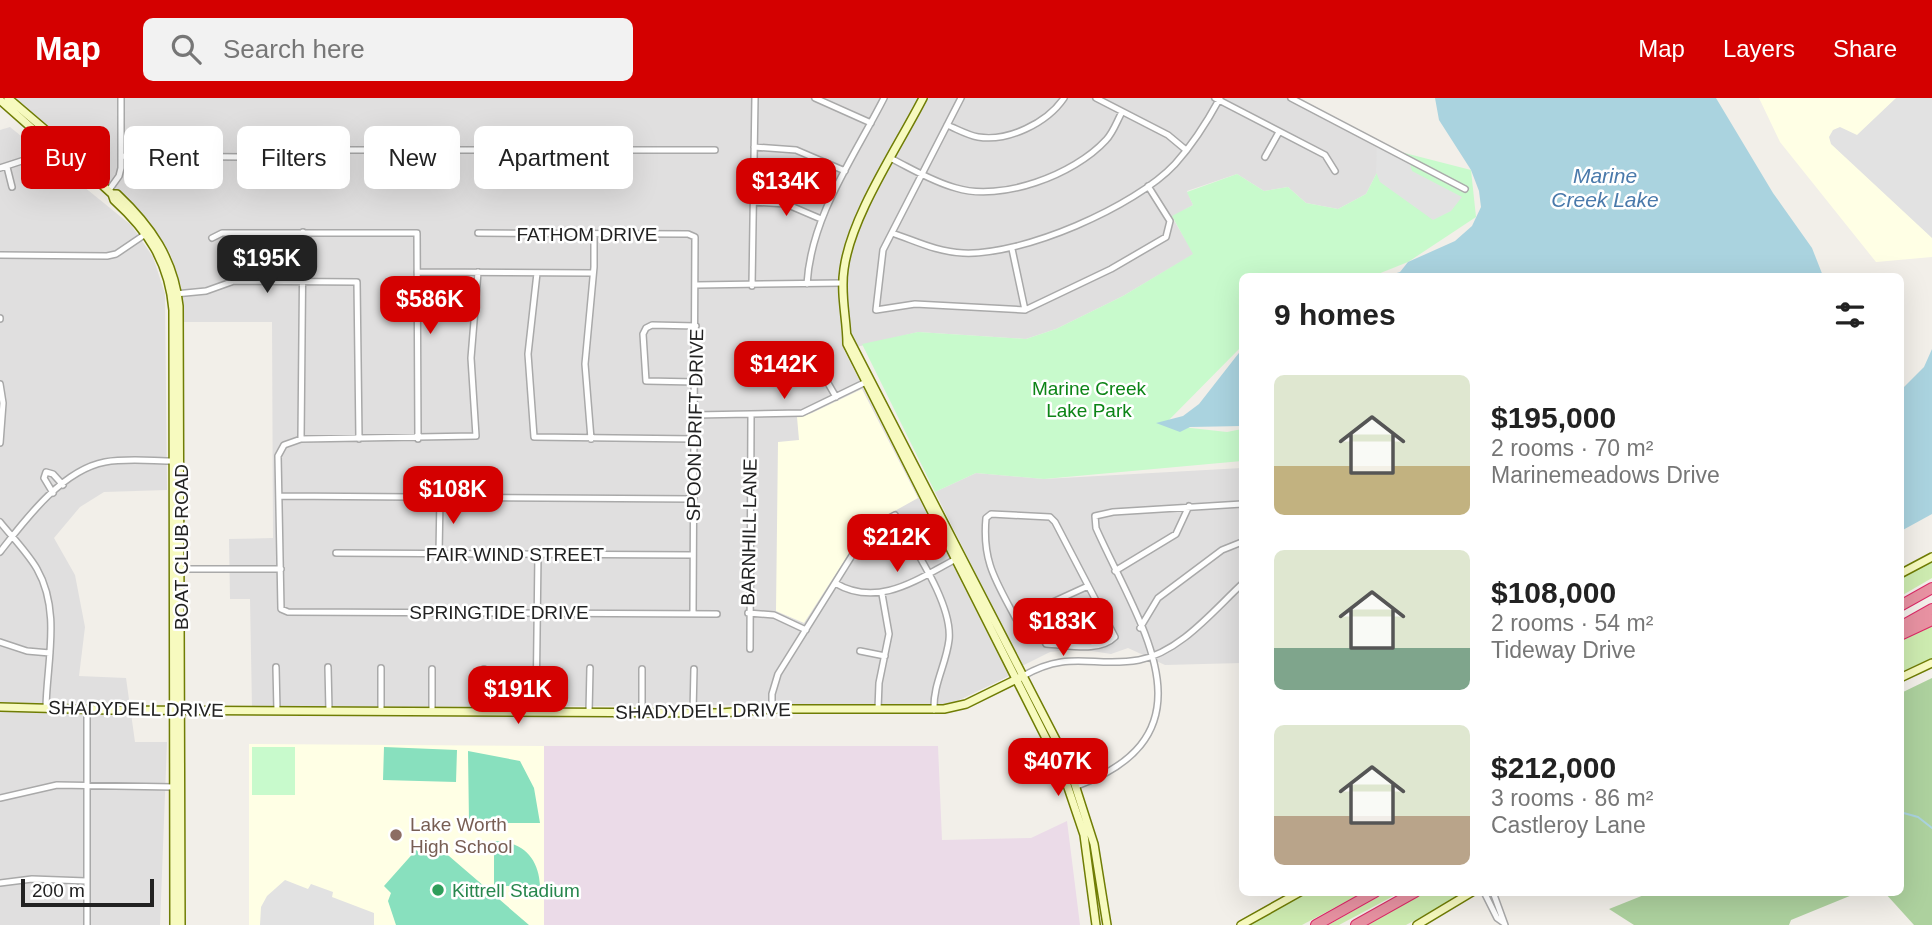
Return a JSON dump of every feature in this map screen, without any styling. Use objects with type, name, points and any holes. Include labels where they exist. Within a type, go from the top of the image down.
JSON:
[{"type":"highway","points":[[1904,604],[1932,588]]},
{"type":"highway","points":[[1904,625],[1932,609]]},
{"type":"highway","points":[[1904,633],[1932,620]]},
{"type":"highway","points":[[1316,925],[1368,896]]},
{"type":"highway","points":[[1356,925],[1408,896]]},
{"type":"main road","name":"BOAT CLUB ROAD","points":[[8,98],[40,126]]},
{"type":"main road","points":[[923,98],[856,226],[847,250],[842,283],[847,344],[1020,678],[1073,788],[1094,844],[1107,925]]},
{"type":"main road","name":"BOAT CLUB ROAD","points":[[0,100],[29,126]]},
{"type":"main road","name":"BOAT CLUB ROAD","points":[[108,189],[117,194],[152,230],[168,259],[175,294],[181,620],[174,787],[174,925]]},
{"type":"main road","name":"BOAT CLUB ROAD","points":[[111,192],[114,200],[147,233],[158,249],[175,294]]},
{"type":"main road","name":"BOAT CLUB ROAD","points":[[177,461],[174,546],[181,925]]},
{"type":"main road","points":[[174,546],[178,549],[178,613],[181,620]]},
{"type":"main road","points":[[1904,572],[1932,557]]},
{"type":"main road","points":[[1904,676],[1932,663]]},
{"type":"main road","name":"SHADYDELL DRIVE","points":[[0,706],[484,712],[934,710],[966,704],[1020,678]]},
{"type":"main road","points":[[1073,788],[1084,835],[1096,925]]},
{"type":"main road","points":[[1241,925],[1293,896]]},
{"type":"main road","points":[[1417,925],[1465,896]]},
{"type":"main road","points":[[1094,912],[1104,910]]},
{"type":"street","points":[[111,192],[119,176],[121,98]]},
{"type":"street","points":[[752,286],[755,98]]},
{"type":"street","points":[[815,98],[871,123]]},
{"type":"street","points":[[807,284],[811,253],[821,219],[884,98]]},
{"type":"street","points":[[961,98],[881,258],[876,310],[915,304],[1024,310],[1111,269],[1166,237],[1170,221],[1148,186]]},
{"type":"street","points":[[947,125],[976,136],[1006,136],[1044,117],[1064,98]]},
{"type":"street","points":[[1096,98],[1168,135],[1186,150]]},
{"type":"street","points":[[1291,98],[1465,189]]},
{"type":"street","points":[[892,233],[933,248],[960,253],[1012,249],[1059,234],[1148,186],[1186,150],[1218,99],[1325,155],[1335,170]]},
{"type":"street","points":[[892,159],[956,188],[979,192],[1015,189],[1069,167],[1088,154],[1106,140],[1122,112]]},
{"type":"street","points":[[1265,157],[1279,132]]},
{"type":"street","points":[[754,147],[796,150],[845,171]]},
{"type":"street","points":[[121,156],[245,157],[274,150],[715,150]]},
{"type":"street","points":[[12,187],[4,167],[21,162]]},
{"type":"street","points":[[754,202],[786,204],[821,219]]},
{"type":"street","points":[[301,439],[303,232]]},
{"type":"street","points":[[0,255],[107,256],[116,254],[147,233]]},
{"type":"street","points":[[212,238],[222,233],[416,233],[418,439]]},
{"type":"street","name":"FATHOM DRIVE","points":[[478,233],[695,237]]},
{"type":"street","points":[[591,439],[586,345],[594,234]]},
{"type":"street","name":"SPOON DRIFT DRIVE","points":[[693,613],[695,237]]},
{"type":"street","points":[[1012,249],[1024,310]]},
{"type":"street","points":[[417,272],[593,273]]},
{"type":"street","points":[[181,569],[281,569],[278,456],[284,445],[301,439],[475,437],[471,358],[478,272]]},
{"type":"street","points":[[537,272],[528,354],[534,437],[695,439]]},
{"type":"street","points":[[175,294],[206,291],[234,281],[357,282],[359,439]]},
{"type":"street","points":[[696,285],[842,283]]},
{"type":"street","points":[[695,383],[646,381],[643,348],[644,331],[648,326],[696,326]]},
{"type":"street","points":[[752,356],[814,359],[836,397]]},
{"type":"street","points":[[695,415],[802,413],[868,381]]},
{"type":"street","points":[[0,384],[3,423],[0,443]]},
{"type":"street","name":"BARNHILL LANE","points":[[750,649],[748,613],[751,415]]},
{"type":"street","points":[[0,552],[53,493],[86,469],[104,462],[177,461]]},
{"type":"street","points":[[53,493],[44,478],[46,472],[53,474],[63,485]]},
{"type":"street","points":[[281,496],[694,499]]},
{"type":"street","points":[[439,554],[440,497]]},
{"type":"street","points":[[1073,788],[1104,776],[1126,763],[1146,740],[1158,705],[1159,679],[1153,656],[1096,528],[1095,516],[1101,513],[1239,504]]},
{"type":"street","points":[[1115,571],[1176,534],[1189,506]]},
{"type":"street","points":[[1032,613],[1046,644],[1097,646],[1108,644],[1115,637],[1088,586],[1049,517],[990,514],[986,518],[984,548],[996,582],[1016,619],[1088,586]]},
{"type":"street","points":[[772,709],[774,684],[863,538],[880,523],[895,515],[943,606],[949,627],[947,651],[933,692],[934,710]]},
{"type":"street","points":[[0,522],[38,570],[47,593],[52,628],[46,707]]},
{"type":"street","points":[[1140,628],[1158,598],[1222,550],[1239,543]]},
{"type":"street","name":"FAIR WIND STREET","points":[[336,553],[694,555]]},
{"type":"street","points":[[536,712],[538,554]]},
{"type":"street","points":[[835,583],[861,593],[882,594],[958,558]]},
{"type":"street","name":"SPRINGTIDE DRIVE","points":[[281,569],[281,609],[288,612],[717,614]]},
{"type":"street","name":"SHADYDELL DRIVE","points":[[1020,678],[1055,662],[1073,659],[1121,662],[1153,656],[1170,648],[1239,587]]},
{"type":"street","points":[[878,709],[879,683],[889,634],[882,594]]},
{"type":"street","points":[[748,613],[774,615],[806,630]]},
{"type":"street","points":[[0,642],[27,651],[50,653]]},
{"type":"street","points":[[860,651],[886,656]]},
{"type":"street","points":[[276,667],[277,711]]},
{"type":"street","points":[[328,667],[329,711]]},
{"type":"street","points":[[381,668],[381,711]]},
{"type":"street","points":[[589,712],[590,668]]},
{"type":"street","points":[[432,669],[432,711]]},
{"type":"street","points":[[484,669],[484,712]]},
{"type":"street","points":[[642,669],[642,712]]},
{"type":"street","points":[[694,669],[694,712]]},
{"type":"street","points":[[87,709],[87,925]]},
{"type":"street","points":[[0,798],[39,788],[86,785],[174,787]]},
{"type":"street","points":[[0,883],[32,879],[86,881]]},
{"type":"street","points":[[1485,896],[1503,924]]},
{"type":"street","points":[[1495,896],[1503,913],[1503,924]]},
{"type":"shaded area","points":[[15,98],[1298,98],[1389,149],[1366,194],[1338,209],[1306,203],[1288,187],[1264,191],[1237,174],[1187,191],[1193,205],[1172,217],[1194,254],[1123,296],[1056,329],[1026,339],[918,332],[844,350],[1009,676],[951,704],[252,708],[250,599],[230,599],[229,539],[273,538],[272,322],[182,322],[181,286],[170,253],[149,221],[110,185],[110,126],[46,126]]},
{"type":"shaded area","points":[[1759,98],[1932,98],[1932,257],[1876,262],[1780,142]]},
{"type":"shaded area","points":[[1896,98],[1932,98],[1932,238],[1831,144],[1829,137],[1833,130],[1840,127],[1857,135]]},
{"type":"shaded area","points":[[10,127],[21,136],[21,189],[87,189],[131,225],[153,257],[165,294],[167,490],[104,492],[80,507],[54,538],[75,575],[85,627],[79,676],[126,678],[135,742],[167,742],[160,925],[0,925],[0,130]]},
{"type":"shaded area","points":[[1377,143],[1409,160],[1412,171],[1462,197],[1451,211],[1433,220],[1380,182],[1376,172]]},
{"type":"shaded area","points":[[862,389],[918,498],[866,527],[804,623],[776,611],[778,442],[799,440],[797,417],[812,413]]},
{"type":"shaded area","points":[[1239,468],[1239,663],[1165,665],[1128,648],[1111,654],[1079,649],[1050,652],[1022,666],[935,492],[976,473],[1044,479]]},
{"type":"shaded area","name":"Lake Worth High School","points":[[249,744],[544,746],[544,925],[249,925]]},
{"type":"shaded area","points":[[544,746],[938,746],[942,840],[1031,838],[1067,821],[1080,925],[544,925]]},
{"type":"shaded area","points":[[285,880],[308,889],[311,884],[333,892],[332,897],[374,913],[374,925],[260,925],[261,907],[267,896]]},
{"type":"green space","name":"Marine Creek Lake Park","points":[[1389,149],[1471,170],[1476,217],[1408,262],[1380,273],[1239,273],[1239,349],[1164,425],[1227,432],[1239,430],[1239,461],[1044,479],[976,473],[935,492],[862,344],[918,332],[1026,339],[1056,329],[1123,296],[1193,254],[1172,216],[1193,205],[1187,192],[1237,174],[1264,191],[1288,187],[1306,203],[1338,209],[1366,194]]},
{"type":"green space","points":[[1932,560],[1932,578],[1904,594],[1904,575]]},
{"type":"green space","points":[[1932,623],[1932,658],[1904,671],[1904,635]]},
{"type":"green space","points":[[1932,678],[1932,925],[1914,925],[1888,896],[1904,896],[1904,692]]},
{"type":"green space","points":[[252,747],[295,747],[295,795],[252,795]]},
{"type":"green space","points":[[384,747],[457,750],[456,782],[383,780]]},
{"type":"green space","points":[[468,751],[520,761],[534,788],[540,823],[469,823]]},
{"type":"green space","points":[[494,841],[513,844],[527,853],[533,860],[540,886],[494,884]]},
{"type":"green space","name":"Kittrell Stadium","points":[[431,849],[442,850],[529,925],[396,925],[388,901],[391,893],[384,886],[416,850],[421,854]]},
{"type":"green space","points":[[1300,896],[1356,896],[1302,925],[1246,925]]},
{"type":"green space","points":[[1380,896],[1393,896],[1339,925],[1328,925]]},
{"type":"green space","points":[[1418,896],[1459,896],[1406,925],[1365,925]]},
{"type":"green space","points":[[1642,896],[1850,896],[1791,920],[1789,925],[1634,925],[1609,909]]},
{"type":"water","name":"Marine Creek Lake","points":[[1435,98],[1716,98],[1773,193],[1812,248],[1822,273],[1397,273],[1408,262],[1455,241],[1472,226],[1481,207],[1479,191],[1471,170],[1439,120]]},
{"type":"water","points":[[1932,349],[1932,514],[1904,529],[1904,387],[1924,367]]},
{"type":"water","points":[[1239,353],[1239,426],[1190,427],[1180,432],[1156,423],[1183,416],[1199,404]]},
{"type":"waterway","points":[[1904,813],[1918,817],[1932,828]]},
{"type":"place","name":"Lake Worth High School","points":[[396,835]]},
{"type":"place","name":"Kittrell Stadium","points":[[438,890]]}]
